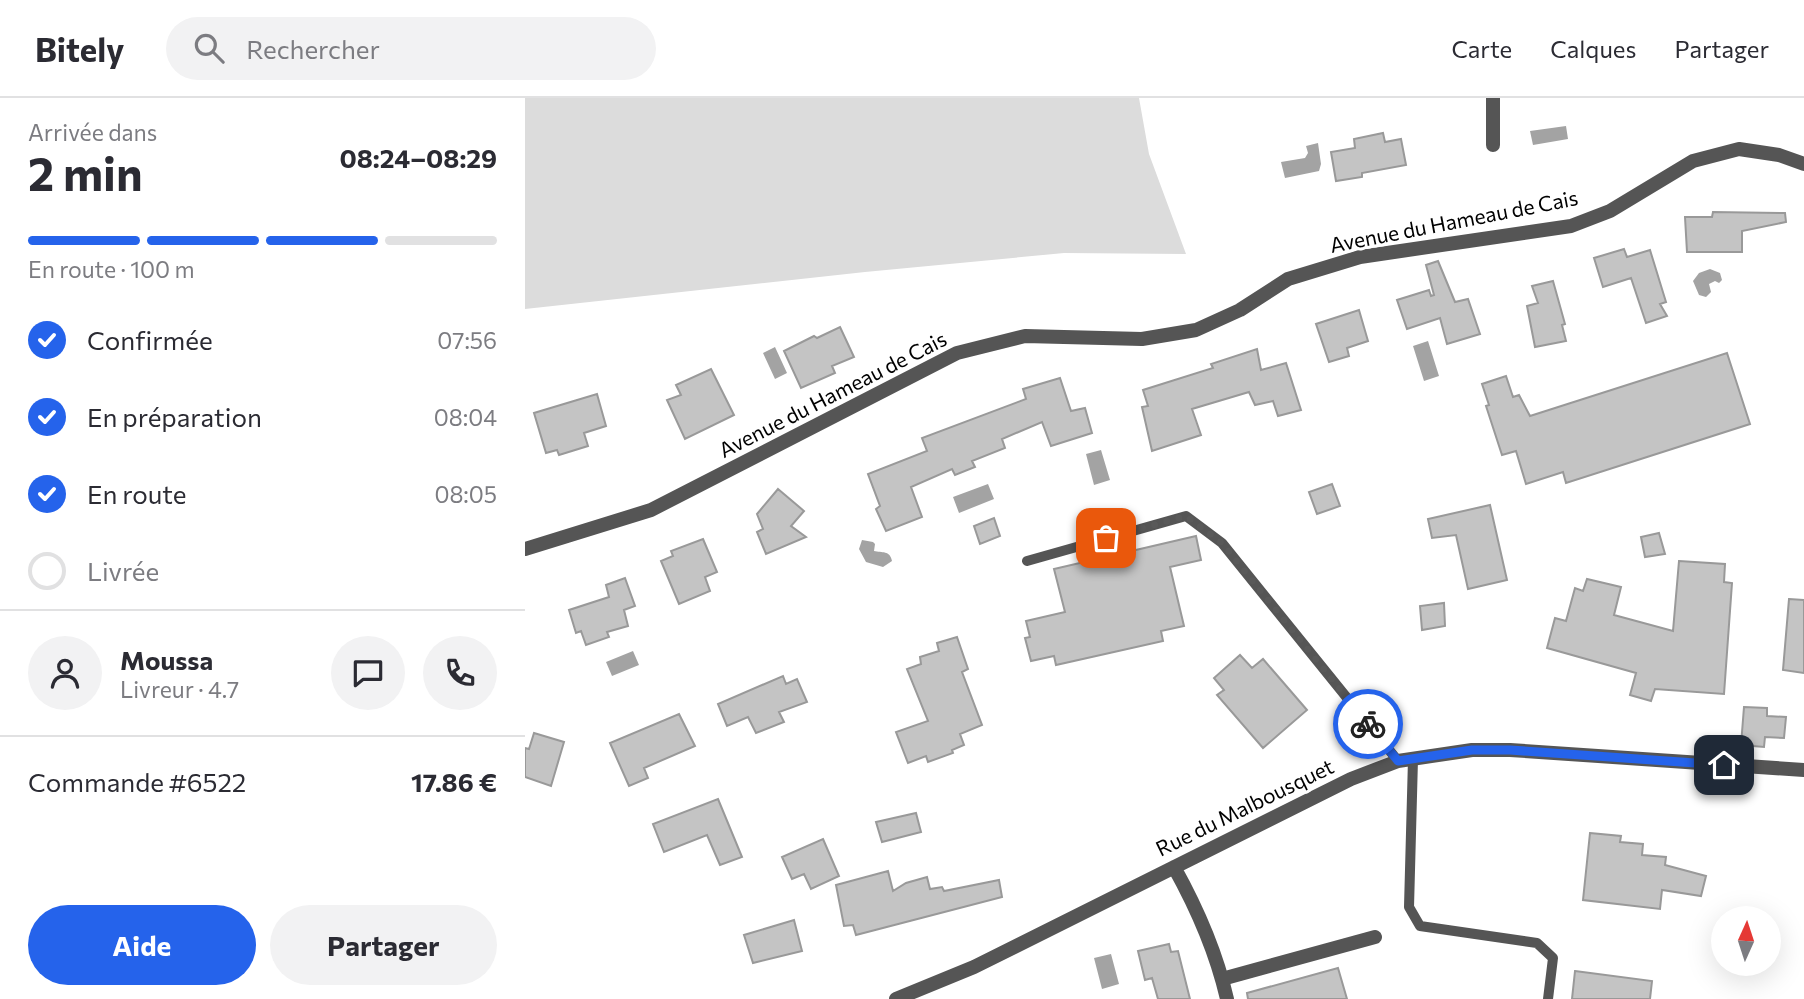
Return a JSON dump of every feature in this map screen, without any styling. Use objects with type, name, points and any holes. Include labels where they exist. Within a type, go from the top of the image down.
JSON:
[{"type":"street","points":[[1493,98],[1493,145]]},
{"type":"street","name":"Avenue du Hameau de Cais","points":[[525,549],[652,510],[957,354],[1025,336],[1142,339],[1196,330],[1240,310],[1289,279],[1360,257],[1571,226],[1610,211],[1693,161],[1739,149],[1779,155],[1804,164]]},
{"type":"street","name":"Rue du Malbousquet","points":[[897,999],[974,967],[1351,779],[1398,761],[1472,750],[1510,750],[1804,770]]},
{"type":"street","points":[[1174,867],[1215,950],[1227,999]]},
{"type":"street","points":[[1222,979],[1375,937]]},
{"type":"lane","points":[[1027,561],[1186,516],[1222,543],[1398,761]]},
{"type":"lane","points":[[1413,759],[1409,907],[1420,926],[1537,943],[1553,958],[1548,999]]},
{"type":"shaded area","points":[[525,98],[1139,98],[1149,154],[1186,254],[1064,253],[525,309]]},
{"type":"shaded area","points":[[1566,126],[1568,139],[1533,145],[1530,131]]},
{"type":"shaded area","points":[[1318,143],[1321,164],[1319,171],[1285,178],[1281,162],[1305,158],[1308,153],[1306,146]]},
{"type":"shaded area","points":[[1710,269],[1720,273],[1722,280],[1709,284],[1711,292],[1706,297],[1699,295],[1693,281],[1699,273]]},
{"type":"shaded area","points":[[1428,341],[1439,376],[1424,381],[1413,346]]},
{"type":"shaded area","points":[[775,347],[787,373],[775,379],[763,353]]},
{"type":"shaded area","points":[[1101,450],[1110,480],[1094,485],[1086,454]]},
{"type":"shaded area","points":[[988,484],[994,499],[959,513],[953,497]]},
{"type":"shaded area","points":[[862,540],[873,542],[874,551],[888,554],[892,561],[883,567],[866,562],[859,549]]},
{"type":"shaded area","points":[[633,651],[639,665],[612,676],[606,662]]},
{"type":"shaded area","points":[[1111,954],[1119,984],[1102,989],[1094,958]]},
{"type":"building","points":[[1383,133],[1385,142],[1401,139],[1406,165],[1336,181],[1331,152],[1355,148],[1354,139]]},
{"type":"building","points":[[1713,212],[1785,213],[1786,222],[1742,231],[1742,252],[1687,252],[1685,217],[1712,217]]},
{"type":"building","points":[[1624,249],[1627,257],[1650,250],[1666,302],[1660,304],[1667,316],[1646,323],[1631,278],[1603,287],[1594,258]]},
{"type":"building","points":[[1438,261],[1455,302],[1468,299],[1480,334],[1447,344],[1440,318],[1407,329],[1397,300],[1429,290],[1431,296],[1434,295],[1426,265]]},
{"type":"building","points":[[1553,281],[1565,324],[1562,325],[1566,341],[1535,347],[1527,306],[1538,303],[1532,286]]},
{"type":"building","points":[[1359,310],[1368,341],[1347,348],[1349,356],[1329,362],[1316,324]]},
{"type":"building","points":[[840,327],[854,357],[832,366],[835,373],[801,388],[784,351]]},
{"type":"building","points":[[1257,349],[1261,370],[1286,363],[1301,410],[1278,416],[1273,401],[1255,405],[1249,392],[1192,409],[1201,435],[1152,451],[1142,407],[1148,406],[1143,390],[1213,368],[1211,364]]},
{"type":"building","points":[[1727,353],[1750,424],[1566,483],[1563,472],[1526,484],[1516,451],[1502,455],[1486,406],[1489,405],[1482,384],[1506,376],[1513,397],[1519,395],[1530,416]]},
{"type":"building","points":[[711,369],[734,415],[685,439],[667,400],[681,395],[676,385]]},
{"type":"building","points":[[1060,378],[1071,411],[1085,408],[1092,433],[1051,446],[1042,422],[1002,439],[1005,448],[972,461],[975,467],[955,475],[952,469],[911,487],[922,517],[886,531],[876,509],[880,506],[868,474],[927,451],[922,438],[1026,399],[1023,389]]},
{"type":"building","points":[[597,394],[606,426],[584,433],[588,446],[559,455],[557,450],[546,453],[534,413]]},
{"type":"building","points":[[1332,484],[1340,506],[1317,514],[1309,492]]},
{"type":"building","points":[[778,489],[804,511],[791,526],[806,537],[766,554],[757,532],[763,529],[757,514]]},
{"type":"building","points":[[1490,505],[1507,580],[1468,589],[1456,535],[1432,538],[1428,519]]},
{"type":"building","points":[[994,518],[1000,536],[980,544],[974,526]]},
{"type":"building","points":[[1659,533],[1665,554],[1645,557],[1641,537]]},
{"type":"building","points":[[1196,536],[1201,560],[1170,567],[1184,626],[1161,631],[1163,641],[1056,665],[1054,656],[1031,661],[1025,638],[1030,637],[1026,621],[1065,612],[1054,569]]},
{"type":"building","points":[[703,539],[717,572],[705,577],[710,591],[679,604],[661,561],[673,556],[671,551]]},
{"type":"building","points":[[1679,561],[1725,564],[1724,582],[1732,583],[1724,694],[1655,689],[1651,701],[1630,695],[1636,673],[1547,648],[1555,618],[1566,621],[1575,588],[1583,591],[1587,579],[1621,587],[1614,615],[1673,631]]},
{"type":"building","points":[[625,578],[635,606],[624,610],[628,626],[607,632],[609,637],[586,645],[581,631],[576,633],[569,610],[609,597],[606,585]]},
{"type":"building","points":[[1789,599],[1804,600],[1804,673],[1783,670]]},
{"type":"building","points":[[1444,603],[1445,626],[1422,630],[1420,606]]},
{"type":"building","points":[[957,637],[968,669],[962,672],[982,725],[960,734],[964,745],[952,750],[953,753],[928,762],[926,756],[908,763],[896,732],[928,721],[907,669],[921,664],[920,657],[939,651],[937,643]]},
{"type":"building","points":[[1240,655],[1252,668],[1263,659],[1307,710],[1263,748],[1217,695],[1224,690],[1214,678]]},
{"type":"building","points":[[783,676],[786,684],[797,679],[807,702],[779,712],[784,722],[756,733],[748,717],[727,726],[718,704]]},
{"type":"building","points":[[1744,707],[1767,708],[1767,716],[1786,717],[1784,738],[1765,737],[1764,747],[1741,745]]},
{"type":"building","points":[[679,714],[695,746],[644,768],[648,778],[629,786],[610,743]]},
{"type":"building","points":[[534,733],[564,742],[551,786],[525,777],[525,748],[529,749]]},
{"type":"building","points":[[718,799],[742,857],[720,865],[707,835],[664,852],[653,824]]},
{"type":"building","points":[[916,813],[921,832],[882,842],[876,822]]},
{"type":"building","points":[[1590,833],[1621,836],[1620,842],[1643,844],[1642,855],[1666,857],[1665,865],[1706,876],[1701,896],[1662,890],[1660,909],[1583,900]]},
{"type":"building","points":[[823,839],[839,876],[811,889],[804,874],[792,879],[782,857]]},
{"type":"building","points":[[888,871],[893,891],[906,883],[927,877],[930,889],[942,887],[944,891],[999,880],[1002,897],[856,935],[853,925],[844,926],[836,885]]},
{"type":"building","points":[[794,920],[802,951],[753,963],[744,935]]},
{"type":"building","points":[[1169,944],[1171,952],[1178,951],[1190,999],[1158,999],[1152,978],[1145,980],[1138,951]]},
{"type":"building","points":[[1338,968],[1347,999],[1248,999],[1247,993]]},
{"type":"building","points":[[1575,971],[1652,981],[1650,999],[1572,999]]},
{"type":"way so far","points":[[1106,538],[1186,516],[1222,543],[1368,724]]},
{"type":"route","points":[[1368,724],[1398,761],[1472,750],[1510,750],[1724,765]]}]
